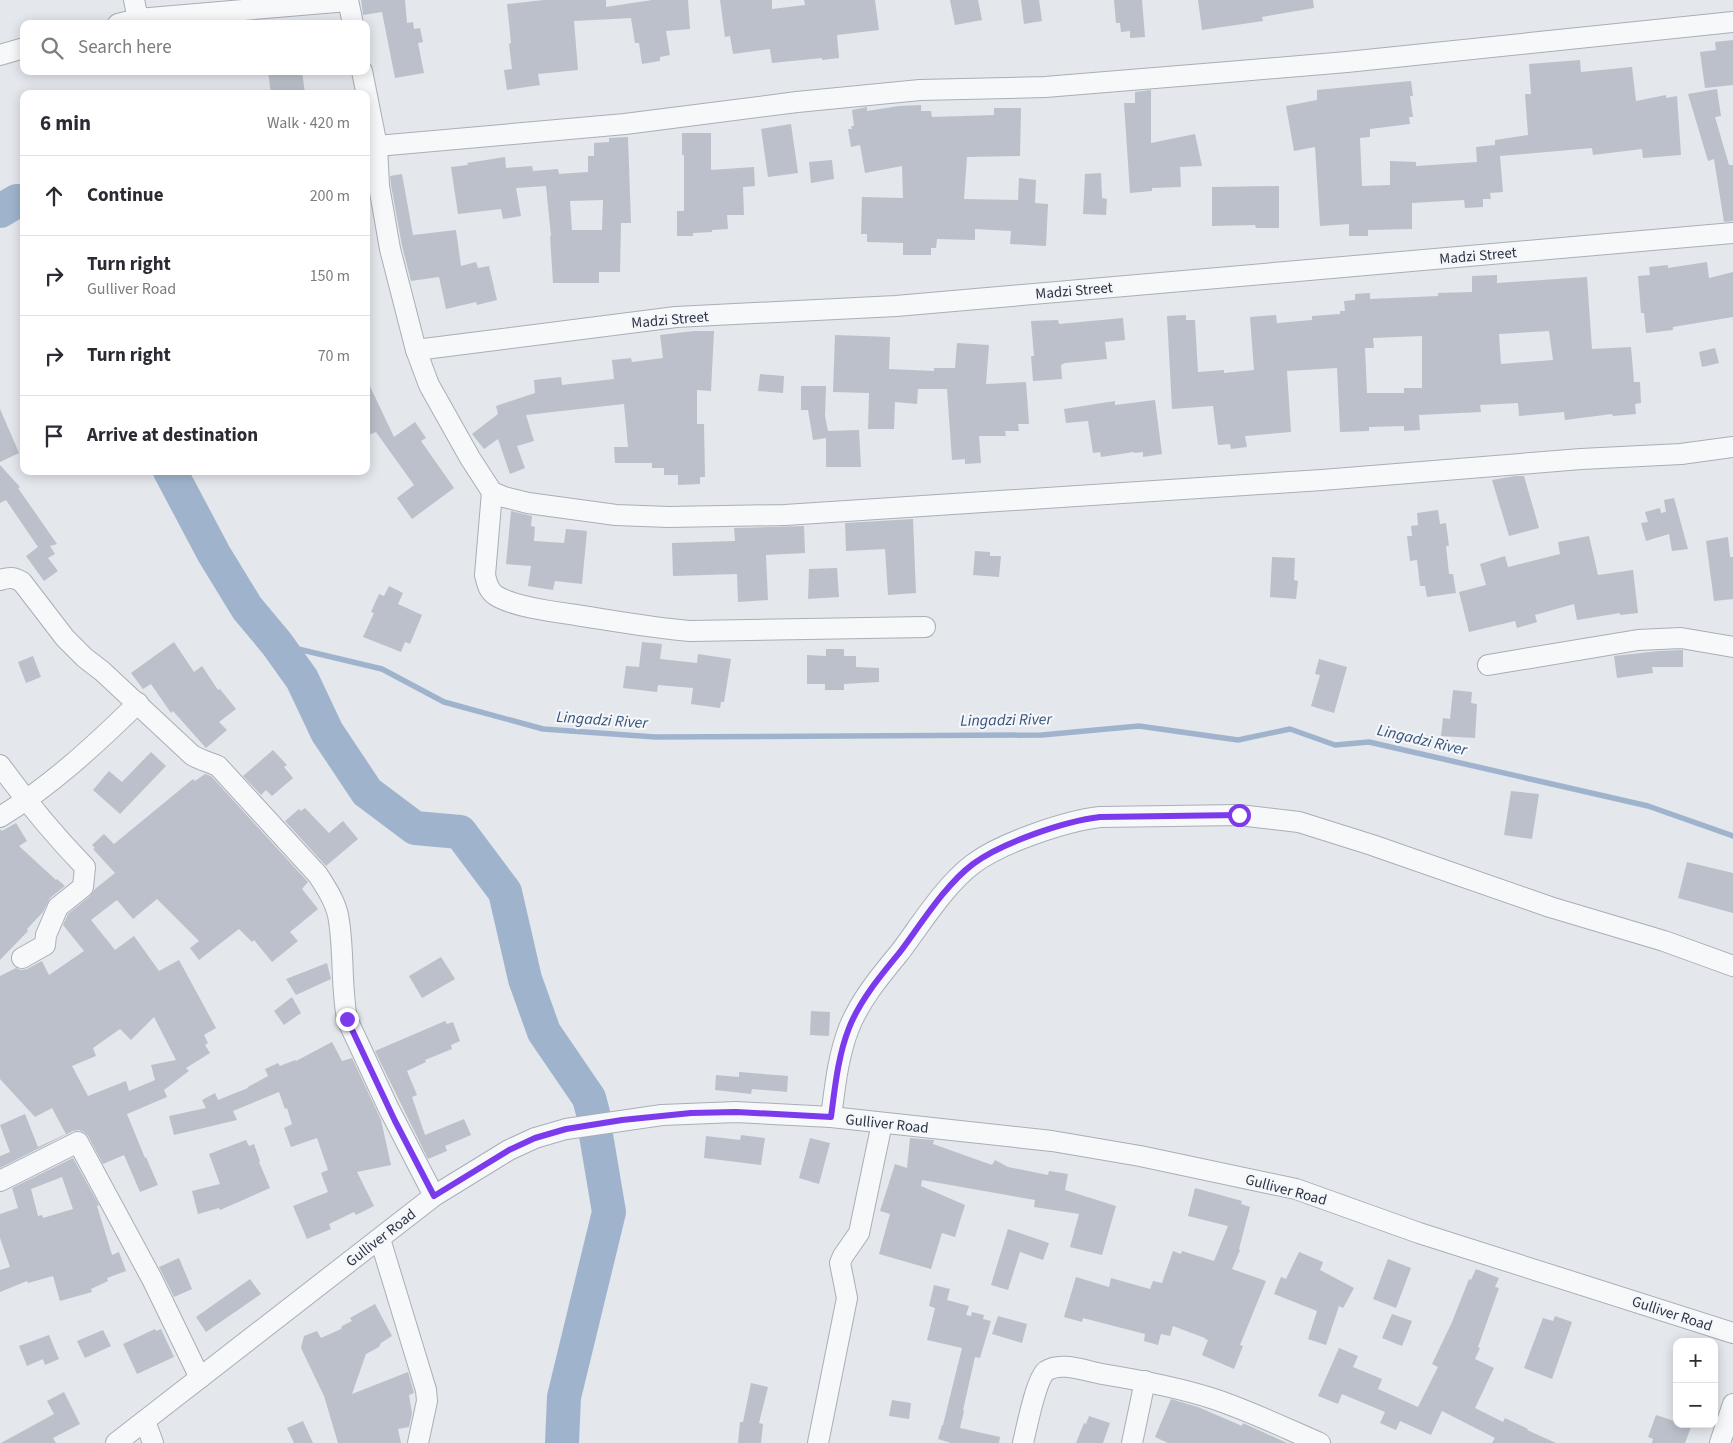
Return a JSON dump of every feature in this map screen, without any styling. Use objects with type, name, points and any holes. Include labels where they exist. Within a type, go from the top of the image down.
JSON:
[{"type":"street","points":[[123,20],[136,10],[348,0],[352,20]]},
{"type":"street","points":[[376,146],[625,124],[797,102],[920,90],[1045,86],[1228,72],[1347,62],[1733,22]]},
{"type":"street","points":[[0,56],[20,49]]},
{"type":"street","points":[[363,75],[366,90]]},
{"type":"street","points":[[370,114],[376,146],[379,186],[390,249],[416,350],[429,385],[470,458],[492,492],[485,575],[488,586],[494,595],[508,601],[542,610],[690,631],[926,627]]},
{"type":"street","name":"Madzi Street","points":[[416,350],[676,317],[896,306],[1733,233]]},
{"type":"street","points":[[492,492],[528,503],[616,515],[669,517],[785,515],[1312,481],[1581,459],[1681,454],[1733,447]]},
{"type":"street","points":[[0,580],[16,578],[22,582],[65,638],[85,658],[138,703],[192,755],[218,766],[318,875],[331,895],[339,920],[344,1003],[347,1019],[395,1121],[434,1196]]},
{"type":"street","points":[[1488,665],[1638,640],[1681,638],[1733,647]]},
{"type":"street","points":[[0,817],[26,801],[95,745],[138,703]]},
{"type":"street","points":[[0,765],[56,838],[85,867],[83,887],[58,907],[46,934],[45,945],[22,958]]},
{"type":"street","points":[[831,1117],[841,1052],[849,1026],[861,1004],[878,980],[952,884],[972,865],[988,855],[1018,841],[1082,819],[1100,817],[1239,815],[1299,822],[1372,845],[1550,907],[1664,941],[1733,966]]},
{"type":"street","name":"Gulliver Road","points":[[116,1443],[434,1196],[509,1150],[535,1138],[566,1129],[622,1120],[691,1113],[736,1112],[831,1117],[1052,1141],[1140,1156],[1296,1189],[1419,1233],[1733,1333]]},
{"type":"street","points":[[818,1443],[847,1298],[840,1263],[858,1232],[882,1123]]},
{"type":"street","points":[[0,1181],[78,1142],[152,1278],[200,1378]]},
{"type":"street","points":[[380,1239],[426,1390],[426,1401],[418,1443]]},
{"type":"street","points":[[1023,1443],[1038,1383],[1044,1372],[1055,1366],[1144,1381],[1188,1391],[1216,1400],[1320,1443]]},
{"type":"street","points":[[1132,1443],[1144,1381]]},
{"type":"street","points":[[1720,1443],[1733,1404]]},
{"type":"street","points":[[145,1421],[153,1443]]},
{"type":"building","points":[[361,0],[405,0],[407,23],[413,22],[414,29],[420,28],[423,42],[418,43],[424,73],[395,78],[382,12],[363,15]]},
{"type":"building","points":[[544,0],[606,0],[606,7],[652,0],[688,0],[690,29],[666,31],[670,55],[660,57],[660,61],[642,64],[639,43],[635,43],[631,18],[574,21],[578,70],[538,74],[540,85],[507,90],[504,70],[512,69],[507,4]]},
{"type":"building","points":[[720,0],[772,0],[772,9],[805,5],[804,0],[875,0],[879,30],[837,35],[839,58],[772,63],[770,49],[733,54],[730,36],[725,37]]},
{"type":"building","points":[[950,0],[978,0],[982,20],[955,25]]},
{"type":"building","points":[[1021,0],[1039,0],[1042,21],[1024,24]]},
{"type":"building","points":[[1114,0],[1142,0],[1145,37],[1130,38],[1130,31],[1121,32],[1120,23],[1116,23]]},
{"type":"building","points":[[1198,0],[1313,0],[1314,8],[1262,17],[1263,21],[1202,30]]},
{"type":"building","points":[[1733,40],[1733,85],[1705,88],[1700,52],[1716,50],[1715,42]]},
{"type":"building","points":[[1580,60],[1581,72],[1632,67],[1636,101],[1666,95],[1666,98],[1677,96],[1681,155],[1643,158],[1642,149],[1593,155],[1592,148],[1500,156],[1503,192],[1490,193],[1491,199],[1483,199],[1483,207],[1465,208],[1464,200],[1412,203],[1412,229],[1368,230],[1368,236],[1349,236],[1349,224],[1320,226],[1315,147],[1294,151],[1286,106],[1317,100],[1317,90],[1411,81],[1413,96],[1410,96],[1413,117],[1409,117],[1410,124],[1370,129],[1370,137],[1360,138],[1362,186],[1390,185],[1390,161],[1416,162],[1416,166],[1477,162],[1476,147],[1495,145],[1495,140],[1528,135],[1525,94],[1531,94],[1529,64]]},
{"type":"building","points":[[269,75],[303,75],[304,90],[270,90]]},
{"type":"building","points":[[1717,89],[1721,116],[1715,117],[1729,165],[1733,165],[1733,221],[1724,222],[1714,159],[1708,161],[1688,94]]},
{"type":"building","points":[[1151,90],[1151,143],[1195,134],[1202,166],[1180,167],[1181,187],[1152,188],[1152,191],[1130,193],[1124,103],[1135,103],[1135,92]]},
{"type":"building","points":[[921,105],[921,111],[931,111],[932,117],[994,115],[994,108],[1021,108],[1020,156],[967,157],[964,199],[1018,200],[1019,178],[1036,180],[1035,203],[1048,204],[1046,246],[1010,244],[1011,231],[975,229],[975,240],[937,239],[936,248],[931,248],[931,255],[903,255],[903,243],[867,242],[867,234],[861,234],[862,197],[903,198],[902,166],[865,173],[860,145],[851,147],[848,129],[852,129],[851,126],[854,126],[852,110],[867,107],[867,111]]},
{"type":"building","points":[[791,124],[798,173],[768,177],[761,129]]},
{"type":"building","points":[[682,133],[711,133],[711,170],[754,167],[755,186],[743,187],[744,215],[727,215],[728,229],[693,233],[693,236],[677,236],[677,211],[684,211]]},
{"type":"building","points":[[628,137],[631,223],[621,223],[620,272],[599,272],[599,283],[553,283],[546,186],[516,188],[521,216],[503,219],[501,209],[458,214],[451,167],[505,157],[506,168],[532,166],[533,171],[558,169],[559,174],[588,172],[588,156],[594,156],[594,143],[609,142],[609,138]],"holes":[[[603,200],[602,230],[572,230],[570,201]]]},
{"type":"building","points":[[832,160],[834,179],[811,183],[809,162]]},
{"type":"building","points":[[1101,173],[1102,198],[1107,199],[1106,215],[1083,214],[1085,174]]},
{"type":"building","points":[[402,174],[413,235],[456,230],[461,266],[476,262],[478,268],[489,266],[497,300],[477,305],[476,302],[446,309],[439,277],[411,281],[402,246],[390,176]]},
{"type":"building","points":[[1279,186],[1279,228],[1256,228],[1255,225],[1212,226],[1212,187]]},
{"type":"building","points":[[1707,262],[1709,278],[1733,272],[1733,317],[1673,327],[1673,330],[1646,333],[1644,313],[1641,313],[1638,276],[1650,275],[1649,267],[1668,265],[1668,268]]},
{"type":"building","points":[[1497,275],[1497,283],[1587,277],[1592,349],[1631,347],[1634,382],[1640,382],[1641,403],[1635,404],[1636,414],[1613,416],[1612,414],[1565,420],[1564,412],[1519,416],[1518,403],[1480,405],[1481,412],[1419,415],[1420,430],[1404,431],[1404,426],[1369,427],[1369,431],[1340,432],[1337,368],[1287,371],[1291,432],[1245,436],[1247,447],[1231,449],[1230,444],[1218,445],[1213,406],[1172,409],[1167,316],[1186,315],[1186,320],[1195,320],[1198,372],[1224,370],[1224,373],[1254,370],[1250,317],[1276,315],[1277,323],[1312,320],[1312,316],[1340,314],[1340,311],[1345,311],[1344,301],[1355,300],[1355,294],[1370,293],[1370,299],[1438,296],[1438,293],[1472,292],[1472,276]],"holes":[[[1549,331],[1553,360],[1501,364],[1499,334]],[[1422,336],[1422,388],[1404,388],[1404,393],[1367,393],[1365,348],[1374,348],[1373,338]]]},
{"type":"building","points":[[1123,318],[1125,340],[1105,342],[1107,359],[1065,363],[1061,365],[1062,379],[1033,381],[1031,356],[1034,356],[1031,321],[1058,320],[1059,324]]},
{"type":"building","points":[[714,331],[711,391],[697,390],[697,424],[704,424],[705,477],[700,477],[700,484],[678,485],[678,475],[664,475],[664,468],[652,468],[652,463],[615,463],[614,447],[628,447],[624,404],[526,415],[534,441],[517,446],[525,468],[510,474],[498,439],[484,449],[472,434],[498,414],[496,406],[535,393],[534,380],[561,377],[562,385],[614,379],[612,360],[631,358],[632,362],[663,358],[660,335]]},
{"type":"building","points":[[835,335],[890,337],[889,369],[934,371],[934,368],[955,368],[957,343],[989,345],[986,384],[1026,382],[1029,424],[1018,424],[1019,431],[1005,431],[1006,436],[979,436],[981,463],[965,464],[965,459],[952,460],[947,389],[918,389],[917,404],[895,402],[894,429],[868,429],[869,393],[833,392]]},
{"type":"building","points":[[1715,348],[1719,363],[1702,367],[1699,352]]},
{"type":"building","points":[[760,374],[784,376],[783,393],[758,391]]},
{"type":"building","points":[[370,386],[394,437],[415,422],[426,438],[421,441],[454,488],[412,519],[397,498],[414,485],[376,432],[370,434]]},
{"type":"building","points":[[801,386],[826,386],[825,416],[828,431],[859,430],[861,467],[826,467],[826,438],[813,440],[808,410],[801,410]]},
{"type":"building","points":[[1155,400],[1162,454],[1143,457],[1143,452],[1134,452],[1101,457],[1100,452],[1093,453],[1088,421],[1066,423],[1064,409],[1115,401],[1115,405]]},
{"type":"building","points":[[0,409],[19,453],[0,462]]},
{"type":"building","points":[[0,465],[20,487],[18,488],[57,544],[50,546],[55,554],[48,558],[58,571],[44,581],[26,556],[38,547],[6,500],[0,503]]},
{"type":"building","points":[[1524,476],[1539,528],[1509,536],[1492,480]]},
{"type":"building","points":[[1674,498],[1688,549],[1672,551],[1669,534],[1646,541],[1641,523],[1648,522],[1645,512],[1660,508],[1661,513],[1666,512],[1664,500]]},
{"type":"building","points":[[1438,510],[1440,524],[1446,523],[1449,546],[1446,546],[1449,574],[1453,574],[1456,593],[1427,597],[1425,586],[1420,586],[1417,560],[1410,561],[1407,536],[1412,536],[1411,526],[1418,525],[1417,513]]},
{"type":"building","points":[[511,511],[532,516],[531,526],[535,527],[534,541],[564,543],[566,529],[587,531],[582,584],[555,581],[553,590],[528,586],[531,566],[506,564]]},
{"type":"building","points":[[913,519],[916,593],[888,595],[885,549],[846,551],[845,523]]},
{"type":"building","points":[[804,526],[805,553],[766,555],[768,600],[738,602],[737,574],[673,576],[672,543],[735,541],[734,528]]},
{"type":"building","points":[[1589,536],[1598,575],[1633,570],[1638,613],[1620,615],[1620,613],[1577,620],[1574,604],[1535,615],[1537,622],[1517,628],[1515,621],[1469,632],[1459,592],[1486,585],[1480,564],[1505,556],[1508,567],[1560,554],[1558,542]]},
{"type":"building","points":[[1728,537],[1730,557],[1733,557],[1733,599],[1714,601],[1706,541]]},
{"type":"building","points":[[975,551],[990,552],[990,556],[1001,556],[999,577],[973,575]]},
{"type":"building","points":[[1272,557],[1295,558],[1294,580],[1298,581],[1296,599],[1270,597]]},
{"type":"building","points":[[837,568],[839,597],[808,599],[809,569]]},
{"type":"building","points":[[389,586],[403,593],[398,604],[422,615],[410,644],[405,642],[401,652],[363,637],[374,613],[371,612],[379,594],[384,596]]},
{"type":"building","points":[[174,642],[194,672],[202,666],[218,690],[220,689],[236,709],[219,722],[227,730],[206,748],[173,711],[171,713],[151,684],[143,689],[131,673]]},
{"type":"building","points":[[642,642],[662,644],[660,659],[697,663],[698,654],[731,659],[724,702],[721,702],[720,708],[691,704],[693,688],[658,685],[657,692],[623,688],[626,666],[639,667]]},
{"type":"building","points":[[826,649],[844,649],[844,656],[856,656],[856,667],[879,668],[879,682],[844,684],[844,690],[825,690],[825,684],[807,684],[807,655],[826,656]]},
{"type":"building","points":[[1683,650],[1683,667],[1652,667],[1653,673],[1617,678],[1614,656]]},
{"type":"building","points":[[33,656],[41,677],[26,683],[18,662]]},
{"type":"building","points":[[1319,659],[1347,667],[1334,713],[1311,706],[1320,675],[1315,674]]},
{"type":"building","points":[[1453,690],[1472,692],[1471,703],[1477,704],[1475,738],[1441,736],[1443,718],[1450,719]]},
{"type":"building","points":[[273,750],[287,765],[284,767],[293,778],[272,796],[266,790],[261,795],[243,776]]},
{"type":"building","points":[[151,752],[166,766],[120,814],[93,790],[109,771],[122,782]]},
{"type":"building","points":[[205,774],[211,776],[308,882],[302,889],[318,909],[290,932],[298,941],[272,962],[254,940],[252,942],[239,929],[199,960],[190,948],[199,941],[157,899],[133,919],[117,900],[91,920],[115,950],[134,936],[159,971],[179,960],[216,1028],[204,1035],[208,1043],[205,1045],[210,1053],[186,1068],[189,1071],[164,1090],[167,1097],[127,1114],[158,1185],[140,1192],[124,1155],[103,1164],[88,1136],[79,1130],[73,1131],[0,1168],[0,1156],[10,1152],[0,1125],[25,1114],[38,1147],[66,1134],[52,1108],[35,1117],[0,1079],[0,976],[16,968],[21,970],[27,969],[42,961],[49,975],[84,951],[63,925],[68,914],[115,873],[93,849],[95,848],[92,845],[104,834],[114,844],[193,779],[195,781]],"holes":[[[154,1017],[176,1060],[151,1065],[155,1080],[129,1091],[126,1081],[88,1096],[72,1066],[96,1056],[93,1048],[120,1029],[131,1040]]]},
{"type":"building","points":[[1511,791],[1539,794],[1532,839],[1504,835]]},
{"type":"building","points":[[305,808],[329,833],[343,821],[358,839],[326,866],[285,821],[299,809],[301,811]]},
{"type":"building","points":[[16,823],[27,841],[19,846],[65,886],[50,898],[43,912],[27,929],[28,931],[0,960],[0,829],[2,831]]},
{"type":"building","points":[[1687,862],[1733,873],[1733,913],[1678,898]]},
{"type":"building","points":[[441,957],[455,979],[422,998],[409,976]]},
{"type":"building","points":[[327,963],[331,979],[296,995],[286,979]]},
{"type":"building","points":[[292,997],[301,1013],[284,1025],[274,1011]]},
{"type":"building","points":[[811,1011],[830,1012],[829,1036],[810,1035]]},
{"type":"building","points":[[445,1021],[447,1024],[453,1022],[460,1041],[451,1045],[452,1049],[425,1060],[426,1062],[407,1071],[417,1095],[412,1097],[425,1135],[464,1119],[471,1135],[445,1146],[447,1151],[428,1159],[375,1051]]},
{"type":"building","points":[[332,1042],[342,1061],[352,1058],[381,1120],[391,1165],[357,1172],[374,1206],[356,1215],[354,1212],[329,1224],[331,1229],[307,1239],[293,1206],[328,1192],[321,1173],[328,1170],[317,1138],[291,1147],[284,1128],[292,1124],[279,1092],[233,1111],[237,1120],[174,1135],[169,1116],[206,1108],[202,1100],[215,1093],[218,1100],[248,1088],[268,1076],[265,1069],[278,1063],[280,1066],[296,1061]]},
{"type":"building","points":[[739,1072],[788,1076],[787,1092],[752,1089],[751,1094],[715,1090],[716,1075],[739,1077]]},
{"type":"building","points":[[741,1135],[765,1138],[761,1165],[704,1158],[706,1136],[740,1140]]},
{"type":"building","points":[[810,1138],[830,1143],[819,1184],[799,1178]]},
{"type":"building","points":[[910,1138],[934,1140],[933,1144],[992,1165],[995,1160],[1008,1167],[1048,1175],[1049,1171],[1068,1174],[1065,1190],[1116,1206],[1102,1255],[1070,1247],[1079,1214],[1034,1207],[1035,1200],[922,1180],[921,1186],[965,1205],[955,1237],[942,1233],[931,1269],[879,1254],[890,1214],[880,1211],[895,1164],[907,1168]]},
{"type":"building","points":[[246,1140],[249,1146],[254,1144],[270,1188],[220,1210],[219,1208],[198,1214],[192,1191],[220,1184],[209,1154]]},
{"type":"building","points":[[73,1158],[99,1205],[97,1206],[112,1255],[119,1252],[126,1271],[107,1278],[108,1281],[91,1289],[92,1292],[60,1301],[53,1276],[28,1283],[27,1281],[0,1292],[0,1270],[10,1267],[0,1238],[0,1214],[18,1208],[12,1188]],"holes":[[[62,1177],[73,1209],[43,1218],[42,1215],[38,1216],[31,1189]]]},
{"type":"building","points":[[1195,1188],[1242,1201],[1241,1204],[1250,1207],[1240,1250],[1232,1269],[1266,1281],[1240,1345],[1243,1346],[1234,1369],[1202,1355],[1208,1340],[1173,1326],[1170,1336],[1161,1334],[1158,1345],[1144,1341],[1145,1334],[1083,1318],[1082,1322],[1064,1317],[1076,1277],[1109,1287],[1111,1278],[1150,1289],[1153,1281],[1162,1283],[1173,1251],[1181,1254],[1182,1251],[1214,1261],[1228,1226],[1188,1216]]},
{"type":"building","points":[[1008,1229],[1049,1243],[1043,1260],[1020,1252],[1008,1290],[991,1285]]},
{"type":"building","points":[[1299,1252],[1323,1262],[1320,1270],[1354,1288],[1343,1308],[1339,1306],[1326,1345],[1308,1339],[1317,1311],[1274,1294],[1281,1277],[1286,1279]]},
{"type":"building","points":[[179,1258],[192,1289],[174,1297],[159,1267]]},
{"type":"building","points":[[1388,1259],[1411,1268],[1396,1308],[1373,1299]]},
{"type":"building","points":[[1476,1269],[1499,1278],[1495,1287],[1499,1288],[1475,1359],[1494,1368],[1475,1408],[1503,1422],[1505,1418],[1556,1443],[1492,1443],[1495,1438],[1442,1411],[1431,1435],[1400,1421],[1396,1430],[1380,1423],[1385,1412],[1342,1394],[1338,1404],[1318,1396],[1339,1348],[1358,1356],[1353,1367],[1382,1379],[1378,1389],[1418,1407],[1438,1367],[1432,1364],[1452,1322],[1469,1279],[1471,1280]]},
{"type":"building","points":[[250,1279],[261,1294],[206,1332],[196,1317]]},
{"type":"building","points":[[934,1285],[950,1289],[947,1300],[969,1306],[966,1315],[971,1316],[972,1312],[984,1315],[983,1319],[991,1321],[980,1358],[975,1357],[960,1428],[1000,1437],[999,1443],[951,1443],[938,1439],[962,1348],[927,1340],[935,1308],[929,1306]]},
{"type":"building","points":[[375,1304],[392,1336],[381,1343],[379,1347],[366,1354],[352,1394],[408,1372],[414,1393],[409,1395],[412,1413],[409,1427],[398,1429],[401,1443],[338,1443],[324,1396],[301,1348],[304,1336],[317,1331],[321,1338],[341,1329],[342,1326],[352,1321],[350,1318]]},
{"type":"building","points":[[1392,1314],[1412,1321],[1402,1346],[1382,1338]]},
{"type":"building","points":[[998,1316],[1027,1324],[1022,1343],[992,1334]]},
{"type":"building","points":[[1555,1316],[1572,1322],[1552,1379],[1524,1368],[1543,1318],[1553,1321]]},
{"type":"building","points":[[155,1329],[156,1331],[161,1329],[174,1357],[137,1374],[123,1344]]},
{"type":"building","points":[[103,1330],[111,1346],[85,1358],[77,1341]]},
{"type":"building","points":[[49,1335],[59,1359],[45,1365],[43,1359],[27,1366],[19,1346]]},
{"type":"building","points":[[751,1383],[768,1387],[759,1423],[763,1424],[761,1443],[738,1443],[740,1422],[743,1422]]},
{"type":"building","points":[[64,1392],[80,1424],[53,1438],[56,1443],[1,1443],[54,1414],[47,1401]]},
{"type":"building","points":[[1171,1399],[1198,1407],[1242,1426],[1243,1423],[1287,1443],[1168,1443],[1155,1437]]},
{"type":"building","points":[[892,1400],[911,1403],[909,1419],[889,1416]]},
{"type":"building","points":[[1656,1415],[1673,1421],[1673,1428],[1691,1428],[1685,1443],[1652,1443],[1653,1439],[1648,1437]]},
{"type":"building","points":[[1089,1416],[1110,1423],[1103,1443],[1076,1443]]},
{"type":"building","points":[[303,1421],[313,1443],[294,1443],[287,1428]]},
{"type":"waterway","points":[[0,211],[20,201]]},
{"type":"waterway","points":[[172,475],[214,554],[247,608],[277,644],[302,679],[327,732],[367,792],[415,828],[460,832],[505,892],[525,979],[544,1032],[589,1098],[593,1113]]},
{"type":"waterway","name":"Lingadzi River","points":[[277,644],[382,669],[444,702],[543,729],[655,737],[1042,735],[1139,726],[1238,740],[1290,729],[1335,745],[1369,742],[1648,806],[1733,836]]},
{"type":"waterway","points":[[562,1443],[564,1397],[609,1212],[596,1135]]},
{"type":"route","points":[[347,1019],[395,1121],[434,1196],[509,1150],[535,1138],[566,1129],[662,1114],[736,1112],[831,1117],[841,1052],[849,1026],[861,1004],[952,884],[972,865],[1009,845],[1082,819],[1100,817],[1239,815]]}]
